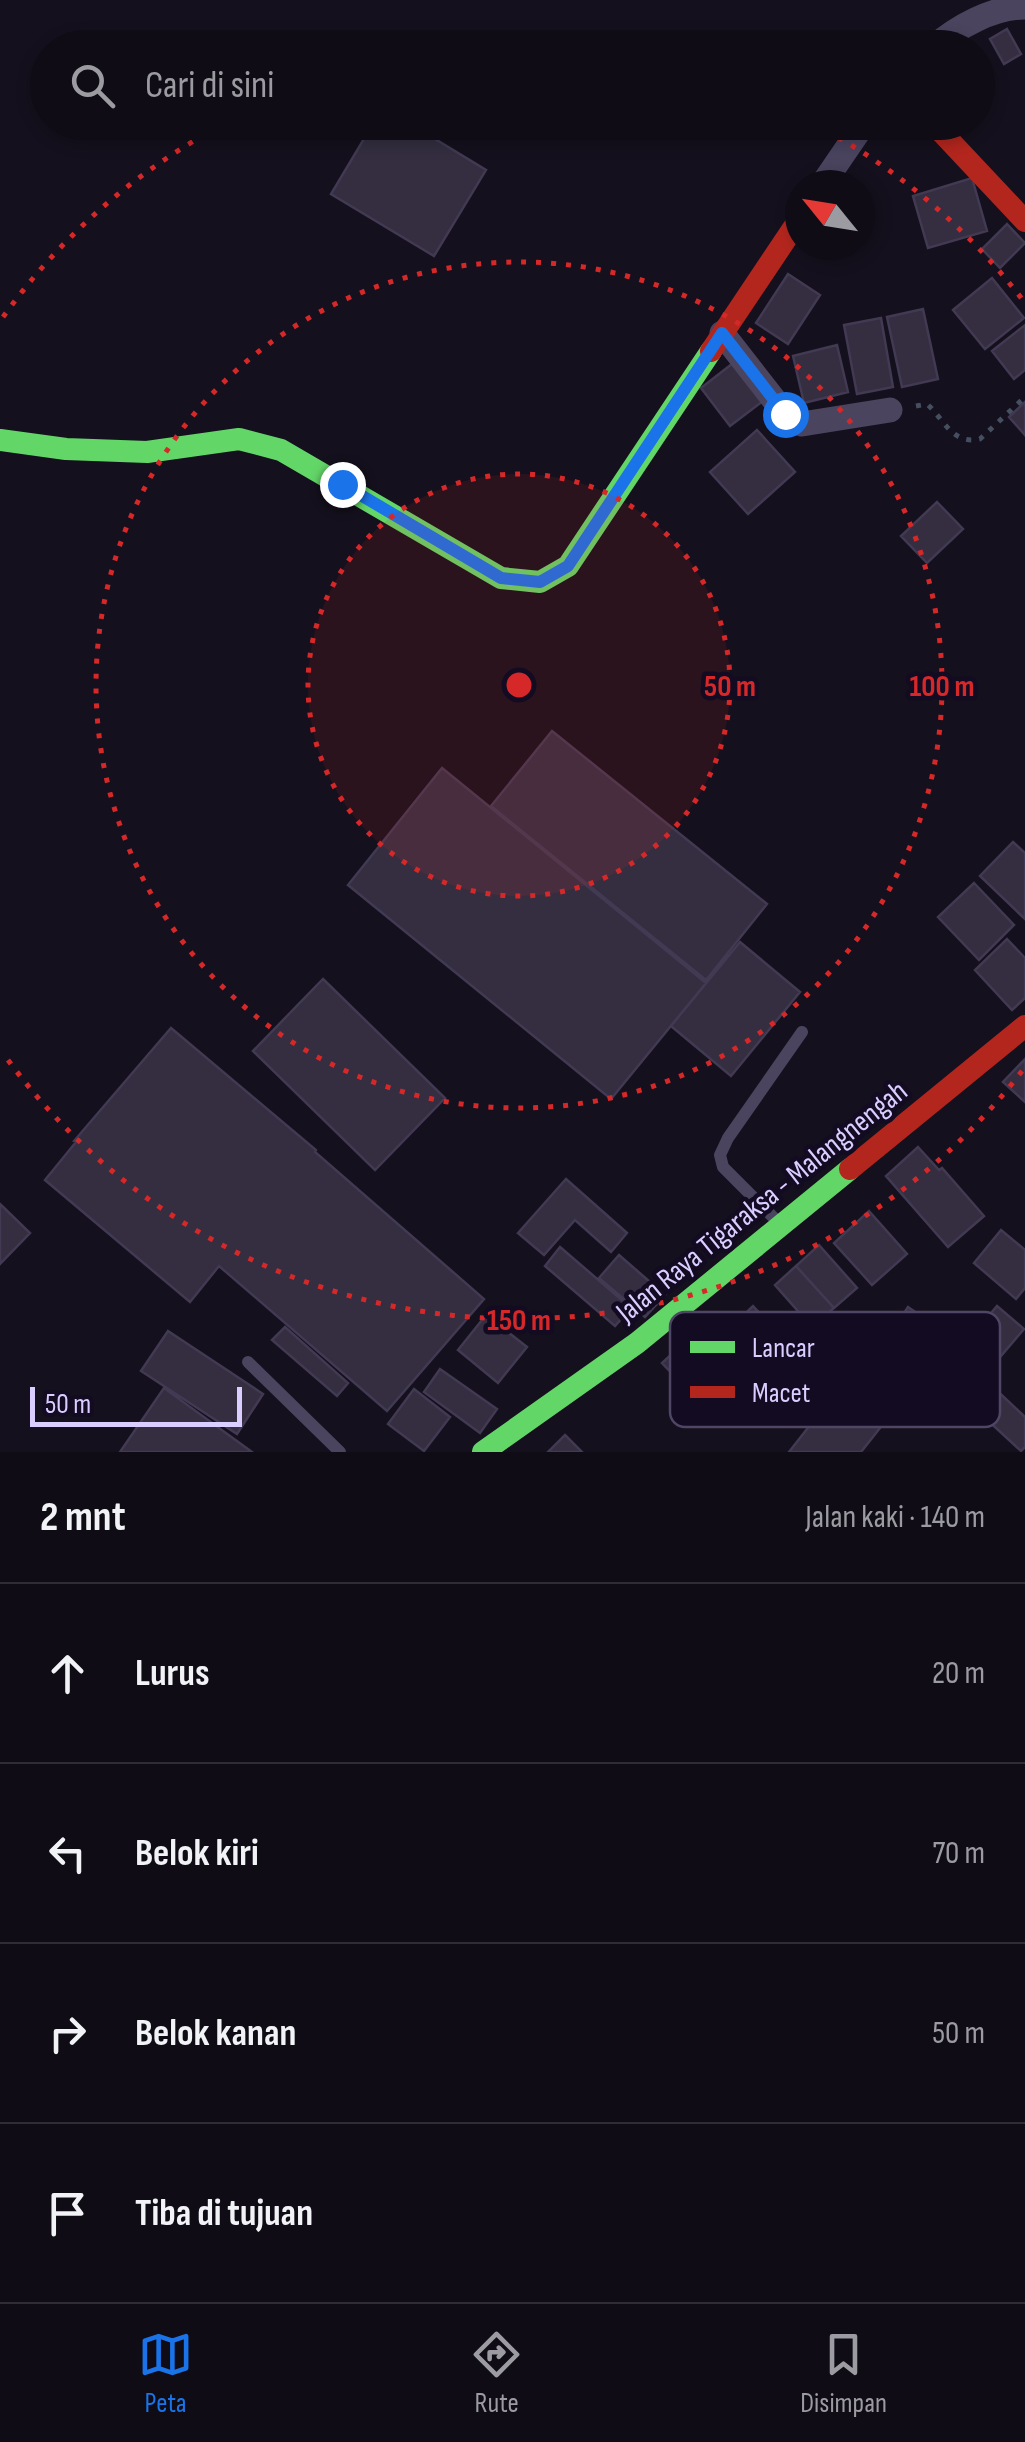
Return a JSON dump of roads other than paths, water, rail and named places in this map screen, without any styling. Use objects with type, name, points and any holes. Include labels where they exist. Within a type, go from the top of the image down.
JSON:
[{"type":"street","points":[[959,30],[992,13],[1025,7]]},
{"type":"street","points":[[832,170],[853,140]]},
{"type":"street","points":[[949,140],[1025,221]]},
{"type":"street","points":[[0,440],[66,449],[147,452],[239,439],[280,450],[501,578],[540,582],[568,566],[785,240]]},
{"type":"street","points":[[722,333],[795,422],[890,410]]},
{"type":"street","name":"Jalan Raya Tigaraksa - Malangnengah","points":[[675,1312],[1025,1026]]},
{"type":"street","name":"Jalan Raya Tigaraksa - Malangnengah","points":[[483,1452],[670,1316]]},
{"type":"lane","points":[[782,1226],[723,1168],[720,1155],[802,1032]]},
{"type":"lane","points":[[248,1362],[340,1452]]}]
